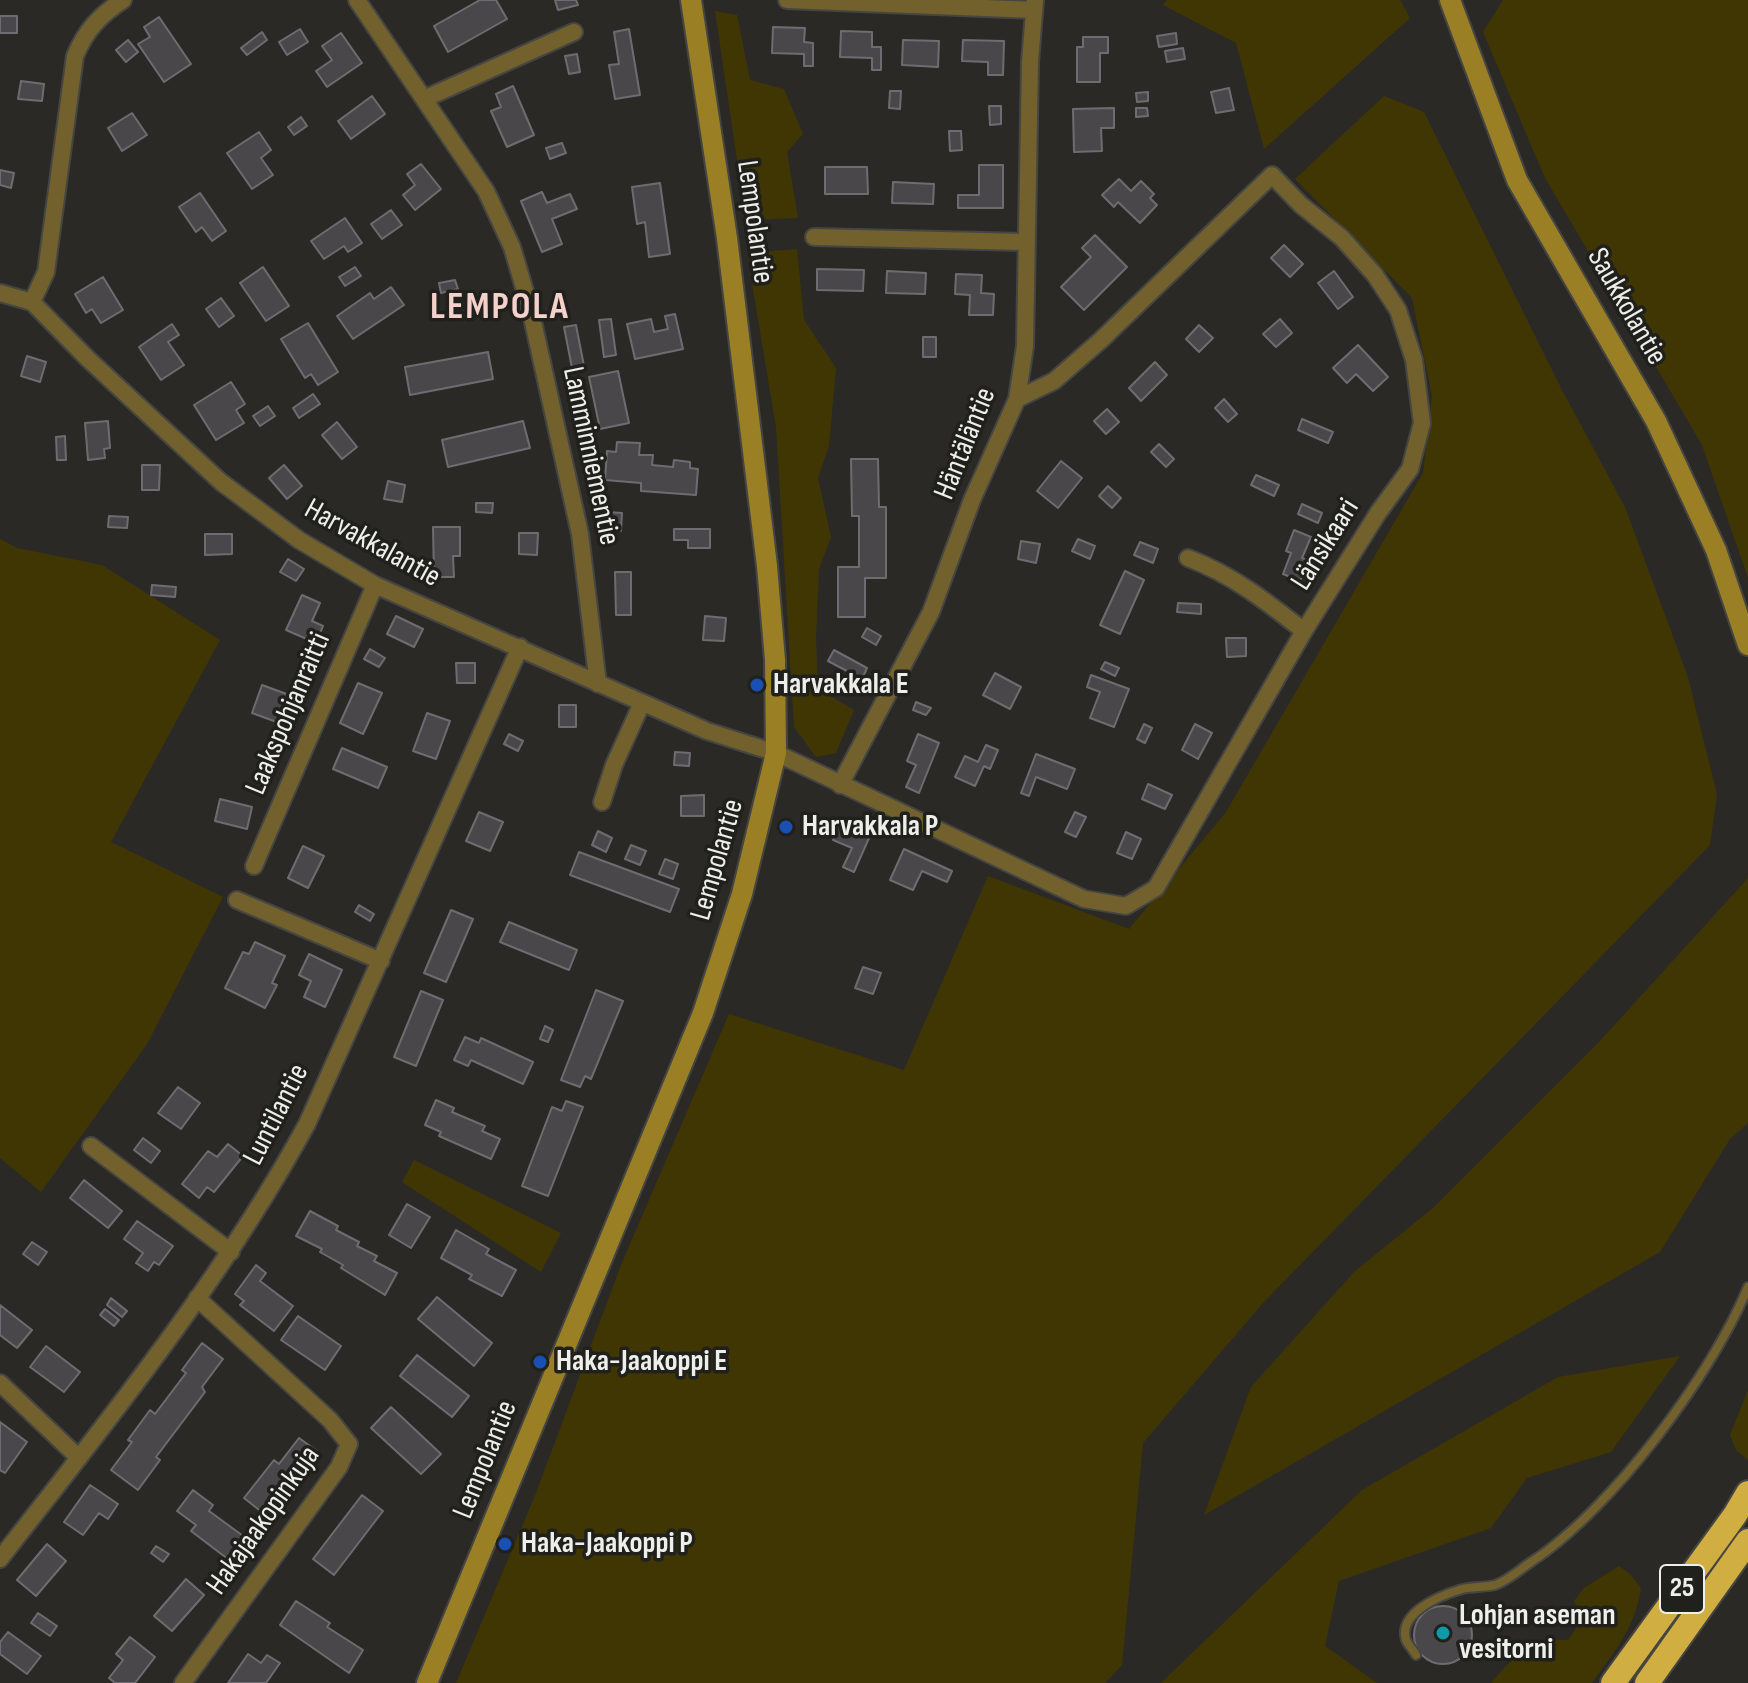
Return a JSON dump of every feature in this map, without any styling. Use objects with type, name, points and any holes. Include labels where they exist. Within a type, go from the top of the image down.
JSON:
[{"type":"highway","name":"25","points":[[1613,1683],[1748,1493]]},
{"type":"highway","name":"25","points":[[1647,1683],[1748,1541]]},
{"type":"street","points":[[32,302],[46,272],[75,56],[85,33],[103,13],[123,0]]},
{"type":"street","name":"Lamminniementie","points":[[357,0],[486,191],[512,247],[530,308],[580,534],[598,684]]},
{"type":"street","name":"Lempolantie","points":[[427,1683],[703,1013],[742,894],[776,753],[775,660],[767,566],[727,238],[691,0]]},
{"type":"street","points":[[787,0],[1034,5]]},
{"type":"street","name":"Saukkolantie","points":[[1450,0],[1517,180],[1656,421],[1716,550],[1748,645]]},
{"type":"street","name":"Häntäläntie","points":[[840,785],[931,612],[972,500],[1017,399],[1025,346],[1025,242],[1034,5]]},
{"type":"street","points":[[426,98],[574,32]]},
{"type":"street","name":"Länsikaari","points":[[776,753],[1084,899],[1126,906],[1156,888],[1304,631],[1378,513],[1410,469],[1422,423],[1414,360],[1398,310],[1375,275],[1342,238],[1301,205],[1272,175],[1101,340],[1054,381],[1017,399]]},
{"type":"street","points":[[814,237],[1025,242]]},
{"type":"street","name":"Harvakkalantie","points":[[0,293],[32,302],[87,358],[221,482],[299,540],[375,585],[707,731],[776,753]]},
{"type":"street","points":[[1188,558],[1221,571],[1256,593],[1304,631]]},
{"type":"street","name":"Laakspohjanraitti","points":[[254,866],[375,585]]},
{"type":"street","name":"Luntilantie","points":[[0,1559],[231,1252],[276,1181],[307,1124],[520,647]]},
{"type":"street","points":[[602,802],[614,765],[642,703]]},
{"type":"street","points":[[237,900],[381,961]]},
{"type":"street","points":[[91,1146],[231,1252]]},
{"type":"street","name":"Hakajaakopinkuja","points":[[183,1683],[330,1479],[349,1444],[330,1420],[197,1298]]},
{"type":"street","points":[[0,1383],[79,1458]]},
{"type":"lane","points":[[1416,1655],[1406,1639],[1406,1625],[1420,1607],[1460,1589],[1497,1585],[1534,1561],[1566,1538],[1637,1460],[1701,1377],[1748,1287]]},
{"type":"shaded area","points":[[1167,0],[1400,0],[1410,18],[1264,149],[1236,43],[1163,5]]},
{"type":"shaded area","points":[[1503,0],[1748,0],[1748,578],[1702,445],[1545,178],[1483,32]]},
{"type":"shaded area","points":[[715,11],[737,15],[750,80],[784,89],[803,134],[787,152],[798,218],[746,220]]},
{"type":"shaded area","points":[[1384,96],[1424,112],[1562,390],[1625,507],[1688,677],[1717,794],[1710,845],[1263,1303],[1143,1443],[1122,1665],[1105,1683],[456,1683],[536,1493],[621,1265],[729,1014],[904,1070],[988,876],[1129,929],[1226,812],[1423,473],[1432,396],[1412,298],[1295,179]]},
{"type":"shaded area","points":[[797,249],[804,320],[836,368],[829,446],[818,478],[831,537],[819,569],[816,639],[818,689],[854,710],[836,753],[816,757],[794,727],[776,427],[747,253]]},
{"type":"shaded area","points":[[0,539],[17,548],[102,565],[220,640],[111,842],[223,897],[147,1044],[41,1192],[0,1158]]},
{"type":"shaded area","points":[[1748,878],[1748,1123],[1730,1139],[1660,1252],[1204,1515],[1251,1387],[1354,1272],[1433,1208],[1600,1041]]},
{"type":"shaded area","points":[[414,1160],[561,1233],[541,1272],[402,1182]]},
{"type":"shaded area","points":[[1680,1356],[1611,1452],[1527,1478],[1491,1528],[1339,1581],[1325,1646],[1377,1683],[1161,1683],[1362,1490],[1558,1377]]},
{"type":"shaded area","points":[[1748,1390],[1748,1460],[1736,1450],[1730,1435]]},
{"type":"shaded area","points":[[1619,1566],[1641,1588],[1638,1602],[1623,1638],[1592,1683],[1491,1683],[1535,1640],[1568,1640],[1583,1618],[1574,1601],[1584,1588]]},
{"type":"building","points":[[480,0],[496,0],[507,19],[448,52],[434,26]]},
{"type":"building","points":[[555,0],[576,0],[578,5],[558,10]]},
{"type":"building","points":[[0,16],[17,16],[17,33],[0,33]]},
{"type":"building","points":[[159,17],[191,64],[164,82],[138,44],[150,37],[144,27]]},
{"type":"building","points":[[773,27],[805,28],[804,42],[813,43],[813,66],[804,66],[804,54],[772,53]]},
{"type":"building","points":[[300,29],[308,42],[287,55],[279,42]]},
{"type":"building","points":[[629,29],[640,95],[615,99],[609,65],[619,64],[614,32]]},
{"type":"building","points":[[841,31],[872,32],[872,47],[881,47],[881,70],[872,70],[872,58],[840,57]]},
{"type":"building","points":[[262,32],[267,40],[247,55],[241,48]]},
{"type":"building","points":[[341,33],[362,63],[327,87],[316,71],[332,60],[322,46]]},
{"type":"building","points":[[1176,33],[1177,44],[1159,47],[1157,36]]},
{"type":"building","points":[[1083,37],[1108,37],[1108,53],[1100,53],[1100,82],[1077,82],[1077,47],[1083,47]]},
{"type":"building","points":[[128,40],[138,52],[126,62],[116,50]]},
{"type":"building","points":[[903,40],[939,41],[938,67],[902,65]]},
{"type":"building","points":[[963,40],[1004,41],[1003,75],[988,75],[988,62],[962,61]]},
{"type":"building","points":[[1183,48],[1185,59],[1167,62],[1165,51]]},
{"type":"building","points":[[577,54],[580,72],[569,74],[565,56]]},
{"type":"building","points":[[21,81],[44,84],[42,101],[18,99]]},
{"type":"building","points":[[513,86],[534,135],[507,147],[491,111],[501,107],[496,94]]},
{"type":"building","points":[[1229,88],[1234,110],[1216,113],[1211,92]]},
{"type":"building","points":[[890,91],[901,91],[900,109],[889,108]]},
{"type":"building","points":[[1148,92],[1148,101],[1137,102],[1136,93]]},
{"type":"building","points":[[372,96],[385,114],[351,139],[338,121]]},
{"type":"building","points":[[989,106],[1001,106],[1001,124],[990,125]]},
{"type":"building","points":[[1114,108],[1114,128],[1101,128],[1102,151],[1074,152],[1073,109]]},
{"type":"building","points":[[1136,108],[1147,108],[1148,116],[1136,117]]},
{"type":"building","points":[[132,113],[147,135],[122,151],[108,128]]},
{"type":"building","points":[[301,117],[307,126],[294,135],[288,127]]},
{"type":"building","points":[[949,131],[961,131],[962,150],[950,151]]},
{"type":"building","points":[[259,132],[271,150],[261,158],[273,175],[252,189],[227,153]]},
{"type":"building","points":[[562,143],[566,153],[550,159],[546,148]]},
{"type":"building","points":[[421,164],[441,189],[415,210],[403,195],[415,185],[407,174]]},
{"type":"building","points":[[979,165],[1003,165],[1003,208],[958,208],[958,195],[979,195]]},
{"type":"building","points":[[825,167],[867,167],[868,194],[825,194]]},
{"type":"building","points":[[0,170],[14,173],[11,188],[0,185]]},
{"type":"building","points":[[1119,179],[1131,191],[1141,181],[1154,194],[1150,198],[1157,205],[1140,223],[1118,202],[1114,207],[1102,195]]},
{"type":"building","points":[[893,182],[934,184],[933,204],[892,203]]},
{"type":"building","points":[[660,183],[670,254],[649,257],[645,222],[637,224],[632,187]]},
{"type":"building","points":[[542,192],[547,203],[570,194],[577,209],[552,219],[562,244],[542,252],[521,201]]},
{"type":"building","points":[[200,193],[226,231],[212,241],[202,227],[196,232],[179,207]]},
{"type":"building","points":[[391,210],[402,225],[382,239],[371,224]]},
{"type":"building","points":[[345,218],[362,243],[348,252],[344,246],[324,259],[311,241]]},
{"type":"building","points":[[1095,235],[1127,267],[1084,310],[1061,287],[1091,257],[1082,248]]},
{"type":"building","points":[[1284,245],[1303,264],[1290,277],[1271,258]]},
{"type":"building","points":[[263,267],[289,306],[266,321],[240,283]]},
{"type":"building","points":[[355,267],[361,276],[345,286],[339,277]]},
{"type":"building","points":[[817,269],[864,270],[863,291],[817,290]]},
{"type":"building","points":[[887,271],[926,273],[925,294],[886,293]]},
{"type":"building","points":[[1334,271],[1353,297],[1338,309],[1318,283]]},
{"type":"building","points":[[956,274],[982,275],[981,293],[994,294],[993,315],[969,315],[970,295],[955,294]]},
{"type":"building","points":[[103,277],[123,310],[101,323],[92,309],[86,313],[75,294]]},
{"type":"building","points":[[455,280],[458,289],[441,293],[439,283]]},
{"type":"building","points":[[391,287],[404,305],[353,339],[337,316],[370,293],[374,299]]},
{"type":"building","points":[[221,298],[234,316],[219,327],[206,309]]},
{"type":"building","points":[[675,314],[683,349],[635,359],[627,324],[651,319],[654,332],[668,329],[665,316]]},
{"type":"building","points":[[611,319],[616,355],[604,357],[599,320]]},
{"type":"building","points":[[1280,319],[1292,333],[1276,347],[1263,334]]},
{"type":"building","points":[[308,323],[338,372],[318,385],[311,374],[305,378],[281,339]]},
{"type":"building","points":[[172,324],[179,335],[168,342],[184,365],[161,380],[139,347]]},
{"type":"building","points":[[576,325],[584,366],[572,368],[564,327]]},
{"type":"building","points":[[1199,325],[1213,338],[1199,352],[1186,339]]},
{"type":"building","points":[[923,337],[936,337],[936,357],[923,357]]},
{"type":"building","points":[[1358,345],[1388,377],[1373,391],[1356,374],[1347,383],[1333,368]]},
{"type":"building","points":[[488,352],[493,379],[410,395],[405,367]]},
{"type":"building","points":[[27,356],[46,362],[40,382],[21,376]]},
{"type":"building","points":[[1155,362],[1167,375],[1141,401],[1129,388]]},
{"type":"building","points":[[618,371],[629,423],[600,429],[589,377]]},
{"type":"building","points":[[231,382],[245,404],[236,410],[244,423],[216,440],[194,405]]},
{"type":"building","points":[[313,394],[320,404],[299,418],[293,408]]},
{"type":"building","points":[[1224,399],[1237,414],[1228,422],[1215,408]]},
{"type":"building","points":[[268,406],[275,416],[260,426],[253,416]]},
{"type":"building","points":[[1107,409],[1119,422],[1106,434],[1094,421]]},
{"type":"building","points":[[1302,419],[1333,432],[1328,443],[1298,430]]},
{"type":"building","points":[[108,421],[110,448],[104,449],[105,458],[88,460],[85,423]]},
{"type":"building","points":[[523,421],[530,448],[448,467],[442,440]]},
{"type":"building","points":[[337,422],[357,447],[342,459],[322,435]]},
{"type":"building","points":[[65,436],[66,460],[57,460],[56,437]]},
{"type":"building","points":[[617,442],[640,443],[639,455],[653,455],[652,465],[673,467],[674,460],[690,462],[690,468],[698,469],[696,495],[641,491],[641,483],[605,480],[607,451],[616,452]]},
{"type":"building","points":[[1159,444],[1174,459],[1166,467],[1151,452]]},
{"type":"building","points":[[851,459],[878,459],[879,507],[886,507],[886,578],[865,578],[865,617],[838,617],[838,567],[859,567],[859,516],[852,516]]},
{"type":"building","points":[[1061,461],[1082,478],[1058,508],[1037,491]]},
{"type":"building","points":[[142,465],[160,465],[159,490],[142,490]]},
{"type":"building","points":[[284,465],[302,486],[287,499],[269,478]]},
{"type":"building","points":[[1256,475],[1279,485],[1274,496],[1251,485]]},
{"type":"building","points":[[388,481],[405,485],[402,502],[384,499]]},
{"type":"building","points":[[1108,486],[1121,498],[1112,508],[1099,496]]},
{"type":"building","points":[[476,503],[493,503],[492,513],[476,512]]},
{"type":"building","points":[[1302,504],[1322,513],[1318,523],[1298,514]]},
{"type":"building","points":[[608,512],[622,513],[621,531],[607,531]]},
{"type":"building","points":[[109,516],[128,517],[127,528],[108,527]]},
{"type":"building","points":[[433,527],[460,527],[460,556],[453,556],[454,577],[434,577]]},
{"type":"building","points":[[674,529],[710,529],[710,548],[688,548],[688,540],[674,540]]},
{"type":"building","points":[[1294,530],[1311,537],[1302,558],[1309,561],[1300,581],[1283,574],[1291,553],[1286,551]]},
{"type":"building","points":[[519,533],[538,533],[537,555],[519,554]]},
{"type":"building","points":[[205,534],[232,534],[232,554],[205,555]]},
{"type":"building","points":[[1078,539],[1095,546],[1090,559],[1072,551]]},
{"type":"building","points":[[1021,541],[1040,544],[1036,563],[1018,559]]},
{"type":"building","points":[[1140,542],[1158,549],[1153,563],[1134,555]]},
{"type":"building","points":[[288,559],[304,569],[296,581],[280,572]]},
{"type":"building","points":[[1125,571],[1144,580],[1120,634],[1100,625]]},
{"type":"building","points":[[615,572],[631,572],[631,615],[616,615]]},
{"type":"building","points":[[152,585],[176,587],[175,597],[151,595]]},
{"type":"building","points":[[302,595],[320,603],[312,621],[323,626],[316,643],[286,630]]},
{"type":"building","points":[[1178,603],[1201,604],[1201,614],[1177,612]]},
{"type":"building","points":[[396,616],[423,629],[414,647],[387,634]]},
{"type":"building","points":[[705,616],[726,618],[724,641],[703,640]]},
{"type":"building","points":[[867,628],[881,636],[876,645],[862,637]]},
{"type":"building","points":[[1226,638],[1246,638],[1246,656],[1227,657]]},
{"type":"building","points":[[370,649],[385,658],[379,667],[364,659]]},
{"type":"building","points":[[834,650],[867,668],[862,679],[828,661]]},
{"type":"building","points":[[1105,662],[1119,668],[1115,676],[1101,669]]},
{"type":"building","points":[[456,663],[475,663],[475,683],[457,683]]},
{"type":"building","points":[[995,673],[1021,687],[1010,709],[983,695]]},
{"type":"building","points":[[1091,675],[1129,689],[1114,727],[1090,718],[1100,692],[1087,687]]},
{"type":"building","points":[[358,683],[382,693],[363,734],[340,723]]},
{"type":"building","points":[[262,685],[292,696],[282,724],[252,713]]},
{"type":"building","points":[[916,702],[931,708],[926,715],[913,710]]},
{"type":"building","points":[[559,705],[576,705],[576,727],[559,727]]},
{"type":"building","points":[[427,713],[450,721],[436,759],[413,751]]},
{"type":"building","points":[[1144,724],[1152,728],[1145,743],[1137,739]]},
{"type":"building","points":[[1195,724],[1212,733],[1198,759],[1182,750]]},
{"type":"building","points":[[509,734],[523,741],[518,751],[504,744]]},
{"type":"building","points":[[918,734],[939,743],[919,793],[906,787],[916,765],[907,761]]},
{"type":"building","points":[[986,745],[998,750],[990,769],[984,766],[975,786],[955,777],[965,756],[978,762]]},
{"type":"building","points":[[342,748],[387,767],[378,788],[333,769]]},
{"type":"building","points":[[675,752],[690,753],[689,766],[674,765]]},
{"type":"building","points":[[1036,754],[1075,769],[1067,789],[1036,777],[1029,796],[1021,793]]},
{"type":"building","points":[[1148,784],[1172,795],[1165,809],[1142,799]]},
{"type":"building","points":[[704,795],[704,816],[681,816],[681,796]]},
{"type":"building","points":[[220,799],[252,807],[247,829],[215,821]]},
{"type":"building","points":[[479,812],[503,822],[490,851],[466,841]]},
{"type":"building","points":[[1075,812],[1086,817],[1076,837],[1065,832]]},
{"type":"building","points":[[840,825],[869,838],[854,872],[843,867],[852,848],[833,840]]},
{"type":"building","points":[[598,831],[612,838],[606,852],[592,845]]},
{"type":"building","points":[[1126,832],[1141,839],[1132,859],[1117,853]]},
{"type":"building","points":[[631,845],[646,851],[640,865],[625,859]]},
{"type":"building","points":[[303,846],[324,856],[308,888],[288,878]]},
{"type":"building","points":[[904,849],[952,871],[947,882],[922,871],[913,890],[890,880]]},
{"type":"building","points":[[579,852],[679,889],[670,912],[570,875]]},
{"type":"building","points":[[665,859],[678,864],[673,879],[659,874]]},
{"type":"building","points":[[359,905],[374,914],[370,921],[355,912]]},
{"type":"building","points":[[451,910],[473,919],[446,982],[424,973]]},
{"type":"building","points":[[509,922],[577,950],[569,970],[500,942]]},
{"type":"building","points":[[255,942],[285,956],[272,983],[277,985],[265,1008],[225,988],[243,952],[249,954]]},
{"type":"building","points":[[309,954],[342,970],[325,1007],[304,997],[311,981],[299,975]]},
{"type":"building","points":[[863,967],[881,973],[873,994],[855,988]]},
{"type":"building","points":[[596,990],[623,1001],[591,1079],[585,1076],[580,1087],[561,1080]]},
{"type":"building","points":[[421,991],[443,1000],[416,1066],[394,1057]]},
{"type":"building","points":[[545,1026],[553,1030],[548,1042],[540,1039]]},
{"type":"building","points":[[465,1037],[479,1043],[481,1038],[533,1062],[523,1084],[471,1060],[468,1066],[454,1060]]},
{"type":"building","points":[[178,1087],[200,1103],[181,1129],[158,1113]]},
{"type":"building","points":[[436,1100],[454,1108],[452,1112],[485,1126],[482,1131],[500,1139],[491,1159],[439,1136],[441,1132],[425,1125]]},
{"type":"building","points":[[566,1101],[583,1107],[548,1196],[522,1186],[552,1107],[562,1111]]},
{"type":"building","points":[[143,1138],[160,1151],[151,1163],[134,1150]]},
{"type":"building","points":[[228,1144],[243,1156],[214,1192],[207,1187],[199,1198],[182,1184],[208,1151],[217,1157]]},
{"type":"building","points":[[84,1180],[122,1211],[108,1228],[70,1198]]},
{"type":"building","points":[[407,1204],[430,1217],[411,1248],[389,1235]]},
{"type":"building","points":[[310,1211],[338,1226],[336,1230],[377,1256],[374,1261],[397,1273],[385,1295],[341,1268],[343,1265],[320,1252],[322,1249],[296,1236]]},
{"type":"building","points":[[137,1221],[173,1246],[159,1265],[154,1262],[148,1271],[136,1263],[143,1253],[124,1239]]},
{"type":"building","points":[[456,1230],[489,1249],[486,1254],[516,1270],[502,1296],[469,1279],[472,1275],[441,1258]]},
{"type":"building","points":[[32,1242],[47,1252],[38,1265],[23,1254]]},
{"type":"building","points":[[256,1265],[266,1273],[260,1281],[293,1306],[274,1331],[240,1305],[244,1301],[235,1294]]},
{"type":"building","points":[[437,1297],[492,1343],[474,1366],[418,1319]]},
{"type":"building","points":[[111,1298],[127,1311],[122,1317],[107,1305]]},
{"type":"building","points":[[0,1305],[32,1330],[17,1348],[0,1335]]},
{"type":"building","points":[[105,1309],[119,1320],[114,1326],[100,1315]]},
{"type":"building","points":[[298,1316],[341,1346],[325,1370],[281,1340]]},
{"type":"building","points":[[202,1343],[223,1359],[202,1387],[205,1392],[156,1457],[160,1460],[138,1490],[111,1470],[150,1410],[155,1414],[186,1373],[182,1370]]},
{"type":"building","points":[[46,1346],[80,1372],[64,1392],[30,1367]]},
{"type":"building","points":[[417,1355],[469,1396],[452,1417],[400,1376]]},
{"type":"building","points":[[391,1407],[441,1454],[421,1474],[371,1428]]},
{"type":"building","points":[[0,1422],[27,1442],[5,1473],[0,1470]]},
{"type":"building","points":[[299,1438],[317,1451],[296,1478],[292,1475],[263,1513],[244,1498],[274,1460],[279,1464]]},
{"type":"building","points":[[90,1485],[118,1504],[108,1519],[99,1513],[83,1535],[64,1522]]},
{"type":"building","points":[[193,1490],[213,1505],[209,1511],[254,1544],[237,1566],[191,1531],[196,1525],[177,1511]]},
{"type":"building","points":[[362,1495],[383,1511],[334,1575],[313,1559]]},
{"type":"building","points":[[47,1544],[66,1561],[36,1596],[17,1580]]},
{"type":"building","points":[[156,1546],[169,1554],[163,1562],[151,1553]]},
{"type":"building","points":[[186,1579],[204,1595],[172,1631],[154,1616]]},
{"type":"building","points":[[296,1601],[330,1623],[327,1627],[363,1650],[349,1673],[280,1625]]},
{"type":"building","name":"Lohjan aseman vesitorni","points":[[1443,1606],[1464,1614],[1472,1635],[1464,1656],[1443,1664],[1422,1656],[1414,1635],[1422,1614]]},
{"type":"building","points":[[38,1613],[57,1626],[50,1636],[31,1623]]},
{"type":"building","points":[[8,1632],[41,1656],[27,1674],[0,1654],[0,1642]]},
{"type":"building","points":[[130,1637],[155,1657],[135,1683],[115,1683],[109,1678],[123,1660],[116,1654]]},
{"type":"building","points":[[248,1654],[261,1663],[267,1655],[280,1663],[266,1683],[228,1683]]},
{"type":"place","name":"Harvakkala E","points":[[757,685]]},
{"type":"place","name":"Harvakkala P","points":[[786,827]]},
{"type":"place","name":"Haka-Jaakoppi E","points":[[540,1362]]},
{"type":"place","name":"Haka-Jaakoppi P","points":[[505,1544]]},
{"type":"place","name":"Lohjan aseman vesitorni","points":[[1443,1633]]},
{"type":"district","name":"LEMPOLA","points":[[500,308]]}]
